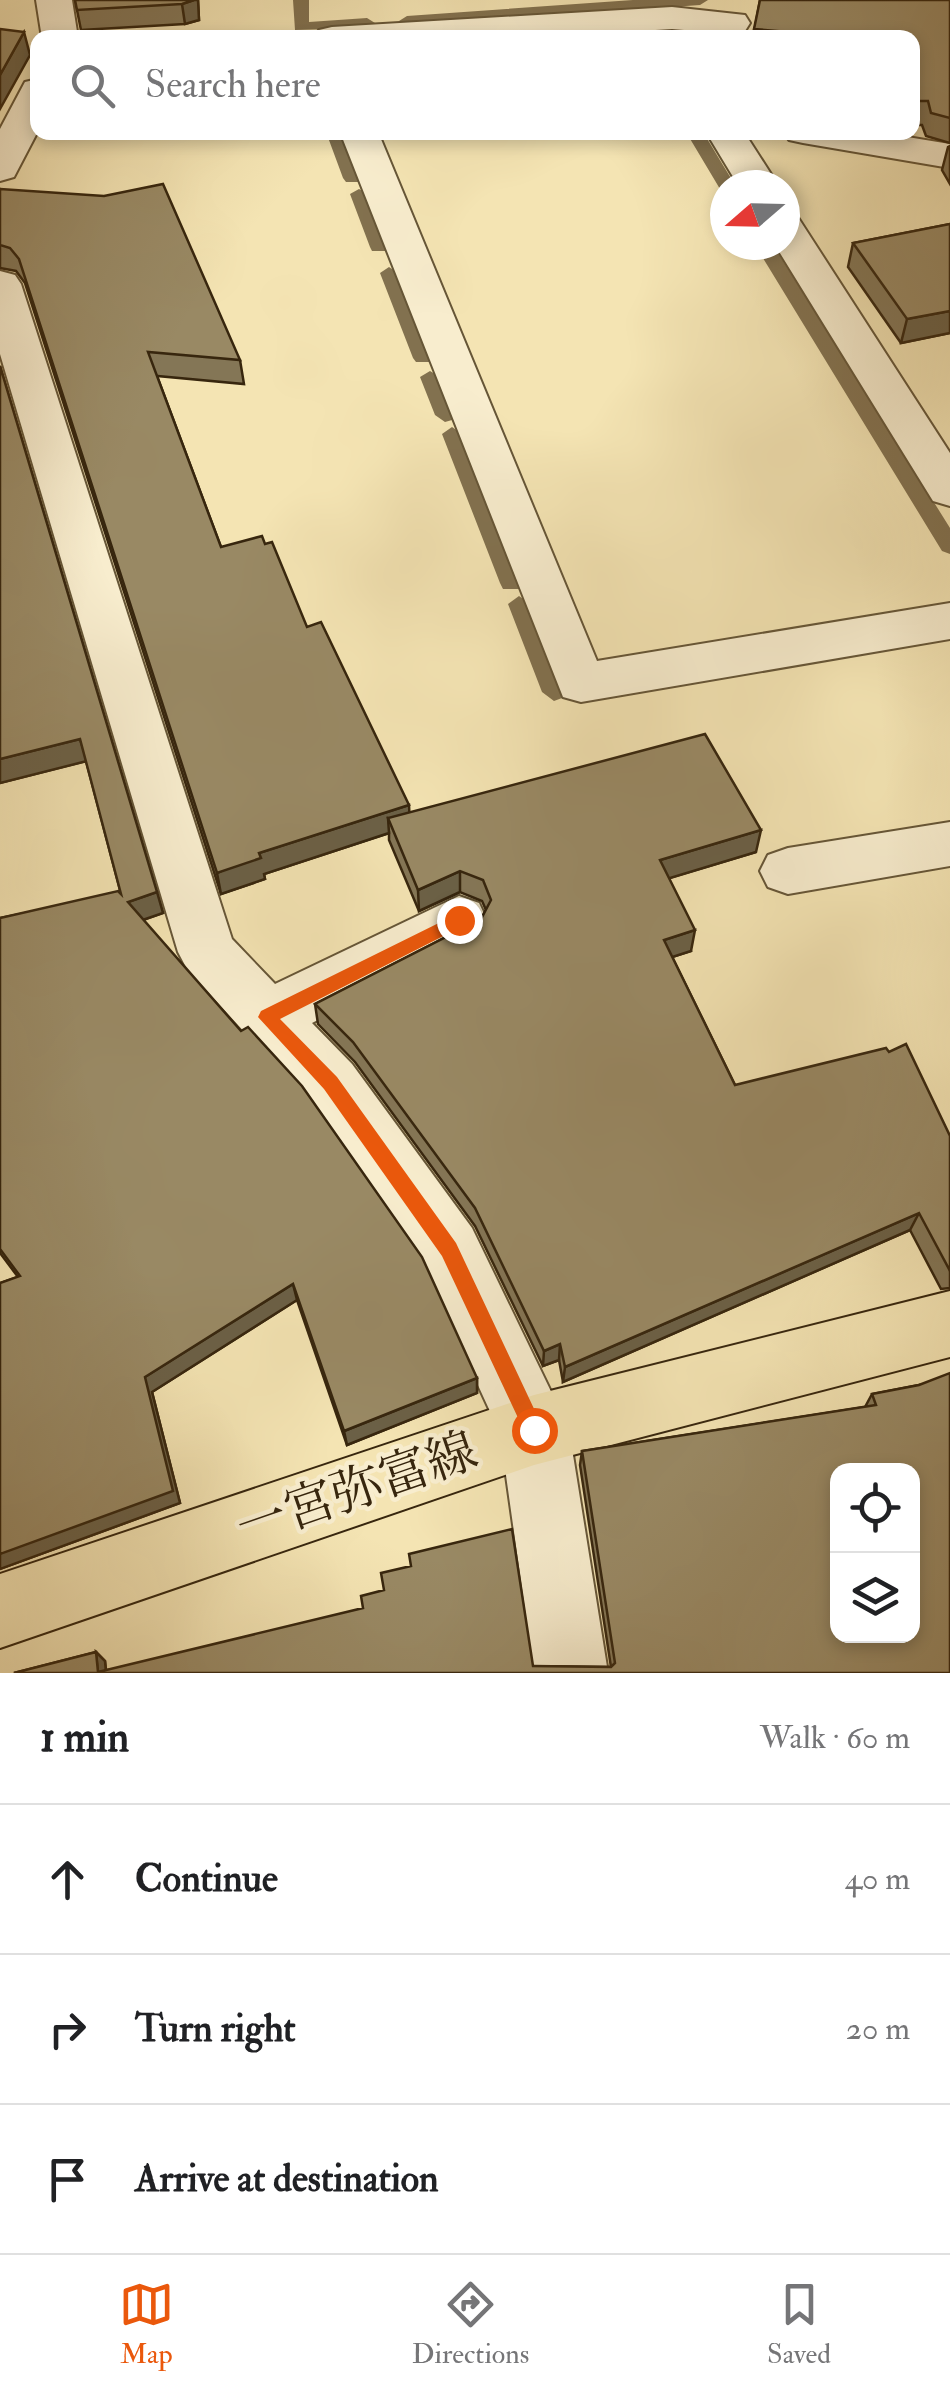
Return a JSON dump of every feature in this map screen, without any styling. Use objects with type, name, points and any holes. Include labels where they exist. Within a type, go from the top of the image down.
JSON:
[{"type":"main road","name":"一宮弥富線","points":[[0,1610],[534,1430],[950,1324]]},
{"type":"street","points":[[54,0],[59,30]]},
{"type":"street","points":[[468,30],[672,18],[731,20]]},
{"type":"street","points":[[0,169],[30,107]]},
{"type":"street","points":[[362,140],[581,682],[950,621]]},
{"type":"street","points":[[730,140],[749,170]]},
{"type":"street","points":[[852,140],[950,156]]},
{"type":"street","points":[[800,252],[950,490]]},
{"type":"street","points":[[0,284],[206,952],[330,1083],[449,1250],[534,1430],[572,1673]]},
{"type":"street","points":[[788,871],[950,844]]},
{"type":"street","points":[[267,1017],[459,920]]},
{"type":"building","points":[[75,0],[194,0],[77,10]]},
{"type":"building","points":[[760,0],[950,0],[950,118],[931,113],[928,101],[920,101],[920,30],[754,29]]},
{"type":"building","points":[[0,29],[24,32],[0,75]]},
{"type":"building","points":[[163,184],[240,360],[148,352],[221,547],[262,536],[265,544],[272,542],[307,627],[321,622],[409,805],[259,853],[261,858],[217,873],[19,259],[10,248],[0,245],[0,189],[104,196]]},
{"type":"building","points":[[950,224],[950,311],[907,319],[853,243]]},
{"type":"building","points":[[0,366],[157,892],[128,902],[241,1031],[248,1027],[302,1086],[422,1257],[477,1378],[344,1431],[293,1284],[145,1377],[173,1491],[0,1554],[0,1283],[20,1276],[0,1249],[0,918],[118,891],[121,894],[80,739],[0,759]]},
{"type":"building","points":[[705,734],[761,830],[660,860],[695,930],[664,940],[735,1085],[886,1048],[889,1052],[906,1044],[950,1136],[950,1271],[919,1213],[565,1367],[560,1344],[544,1351],[475,1208],[353,1042],[315,1004],[481,919],[491,900],[483,880],[460,871],[418,890],[388,818]]},
{"type":"building","points":[[950,1373],[950,1673],[14,1673],[96,1652],[98,1672],[363,1608],[361,1596],[384,1590],[381,1573],[411,1566],[409,1554],[512,1529],[533,1666],[611,1667],[615,1663],[582,1451],[876,1405],[872,1394],[919,1385]]},
{"type":"waterway","points":[[301,0],[301,27],[367,23]]},
{"type":"waterway","points":[[407,21],[700,0]]},
{"type":"waterway","points":[[337,140],[352,178]]},
{"type":"waterway","points":[[699,140],[717,170]]},
{"type":"waterway","points":[[359,194],[379,247]]},
{"type":"waterway","points":[[773,260],[950,546]]},
{"type":"waterway","points":[[389,273],[423,358]]},
{"type":"waterway","points":[[430,377],[445,415]]},
{"type":"waterway","points":[[452,434],[511,583]]},
{"type":"waterway","points":[[519,604],[554,692]]},
{"type":"route","points":[[459,920],[267,1017],[330,1083],[449,1250],[534,1430]]}]
